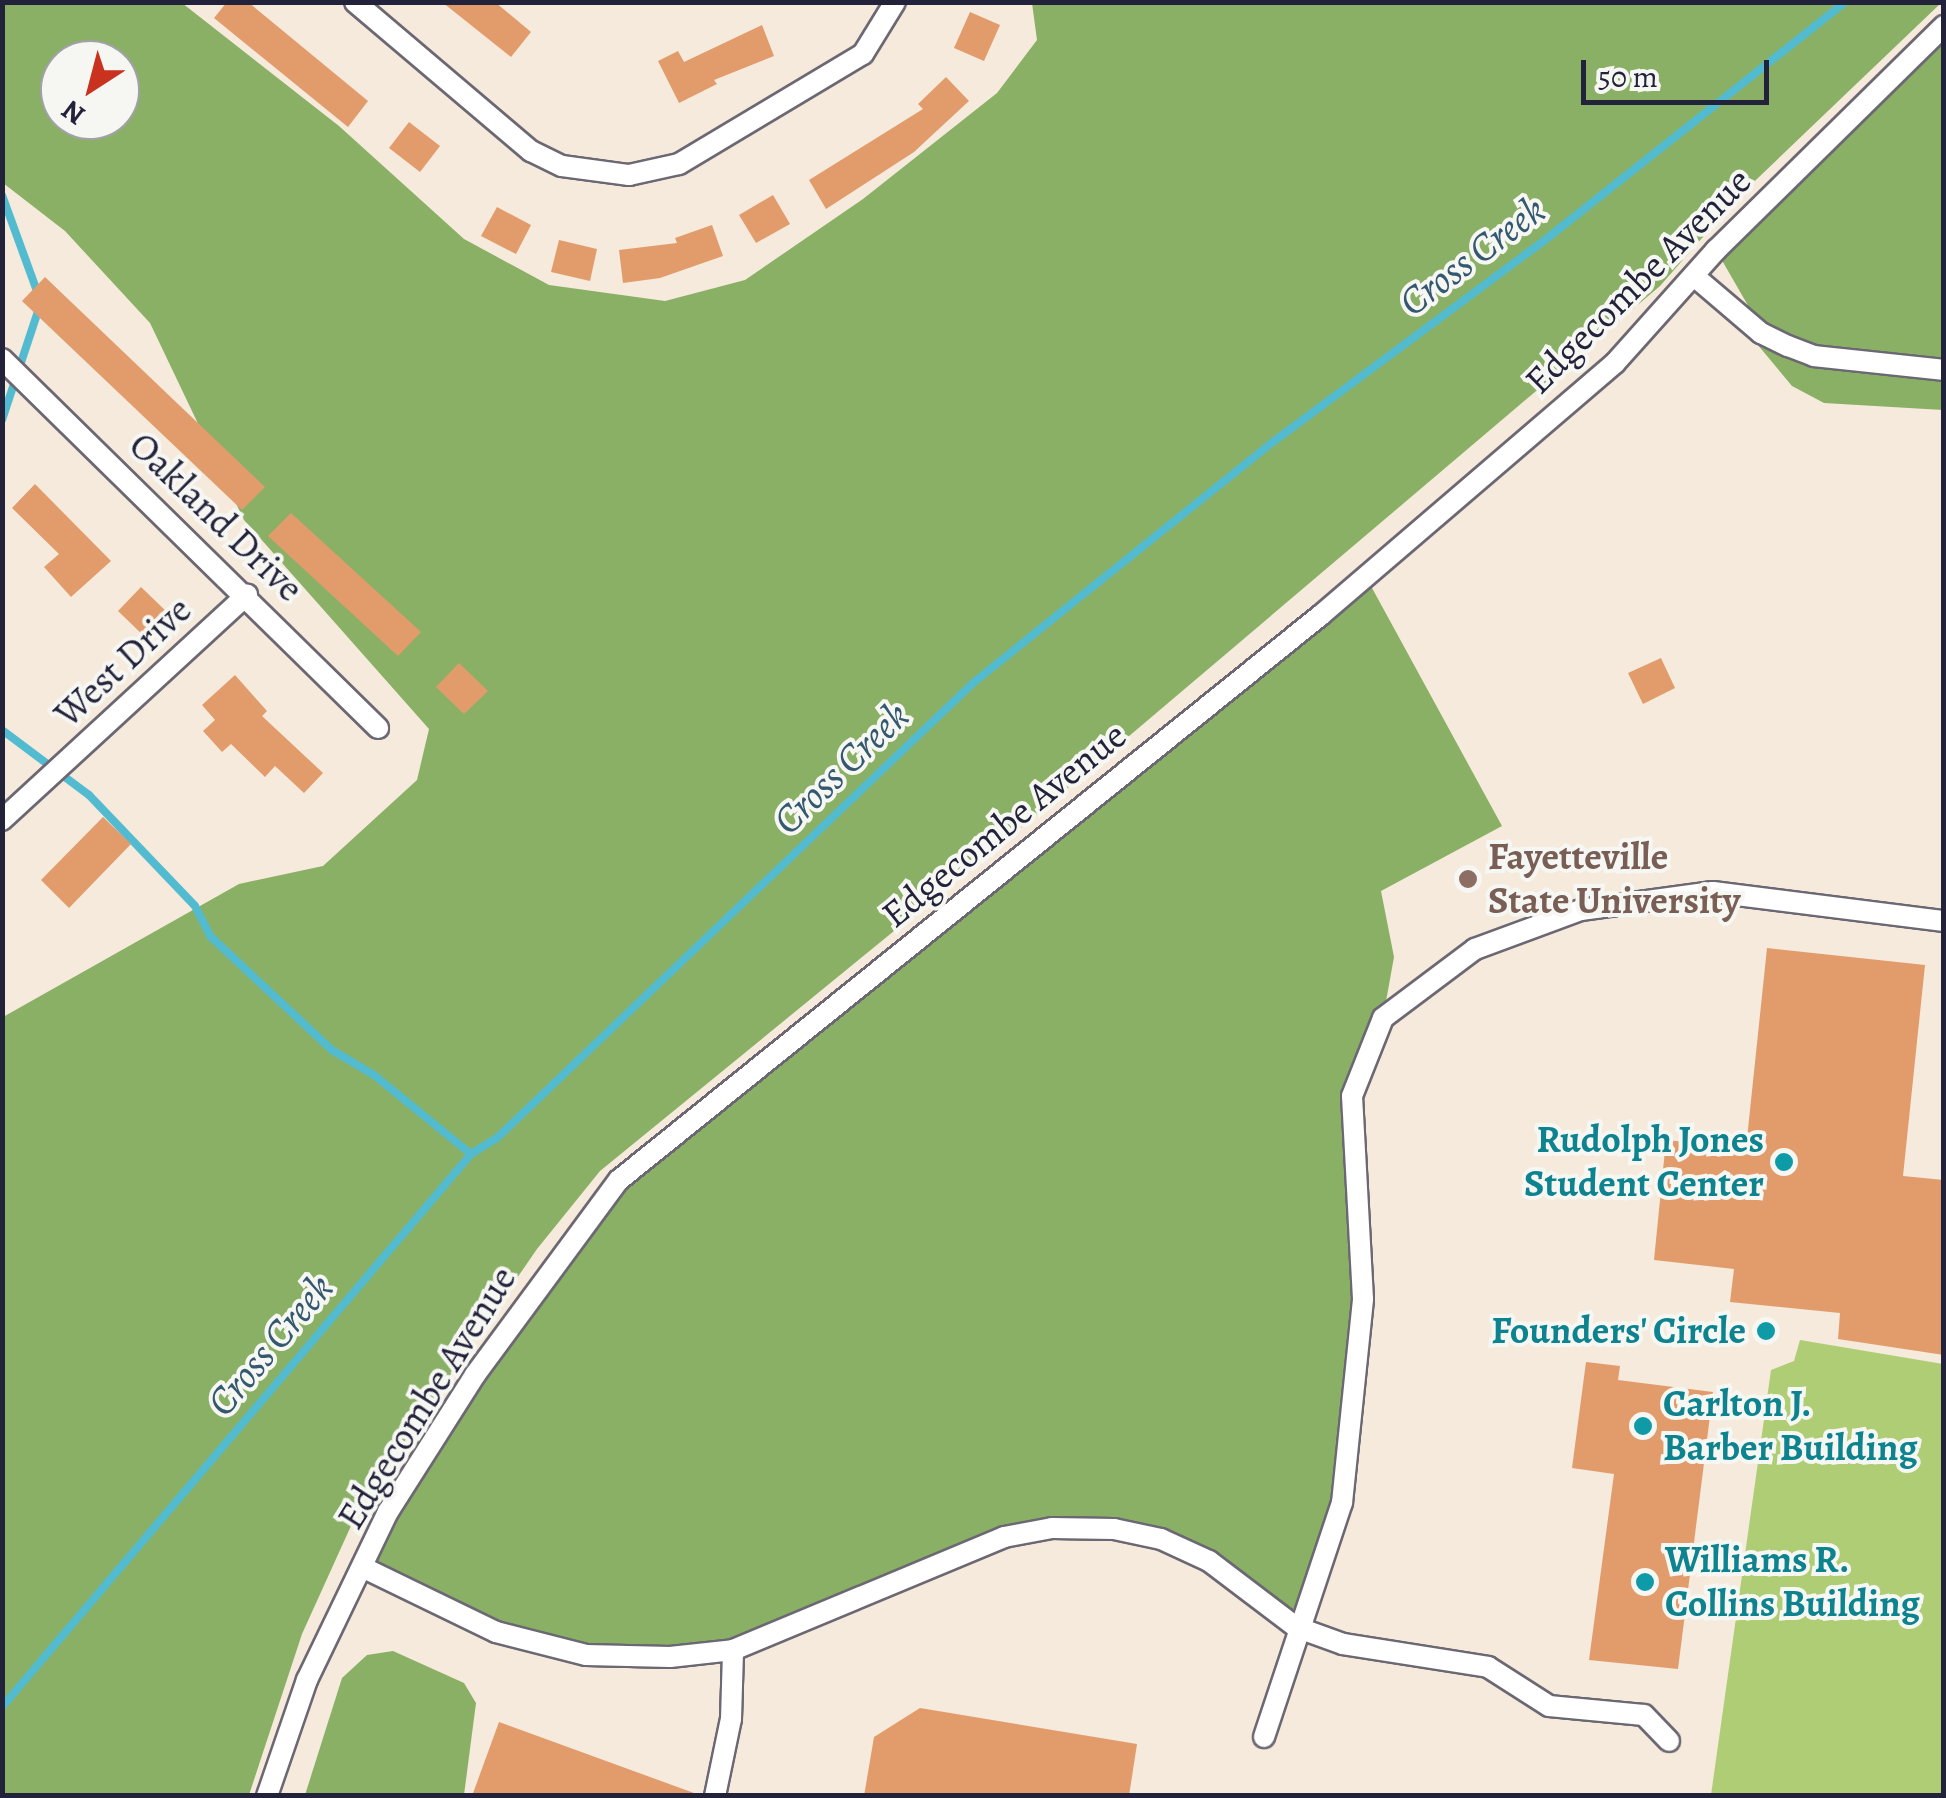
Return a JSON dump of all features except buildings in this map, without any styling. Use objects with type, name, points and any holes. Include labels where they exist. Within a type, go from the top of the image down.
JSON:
[{"type":"street","points":[[355,2],[531,151],[562,166],[629,175],[679,164],[863,54],[895,2]]},
{"type":"street","name":"Edgecombe Avenue","points":[[266,1796],[308,1680],[388,1512],[476,1374],[619,1180],[1322,615],[1615,363],[1694,276],[1944,26]]},
{"type":"street","points":[[1694,276],[1761,333],[1814,356],[1944,370]]},
{"type":"street","name":"Oakland Drive","points":[[2,359],[247,595],[378,728]]},
{"type":"street","name":"West Drive","points":[[2,820],[247,595]]},
{"type":"street","points":[[1264,1737],[1296,1627],[1328,1559],[1350,1446],[1363,1299],[1352,1096],[1383,1018],[1475,949],[1581,910],[1713,892],[1944,921]]},
{"type":"street","points":[[362,1567],[496,1632],[554,1649],[616,1658],[733,1650],[970,1548],[1080,1526],[1161,1539],[1209,1561],[1296,1627],[1343,1644],[1488,1667],[1549,1706],[1644,1715],[1669,1741]]},
{"type":"street","points":[[715,1796],[731,1719],[733,1650]]},
{"type":"green space","points":[[3,3],[182,3],[339,126],[464,239],[549,285],[665,301],[745,280],[863,199],[997,93],[1037,40],[1032,3],[1941,3],[1737,198],[1660,286],[1030,820],[600,1171],[537,1249],[360,1506],[302,1634],[249,1795],[3,1796],[3,1017],[239,884],[323,866],[417,780],[429,729],[244,520],[150,323],[65,231],[3,183]]},
{"type":"green space","points":[[1943,32],[1943,410],[1824,403],[1792,386],[1757,344],[1750,309],[1716,250]]},
{"type":"green space","points":[[1366,577],[1502,826],[1381,891],[1394,957],[1383,1018],[1352,1096],[1358,1220],[1350,1446],[1296,1627],[1209,1561],[1123,1531],[1052,1528],[718,1653],[616,1657],[508,1635],[362,1567],[424,1456],[619,1180]]},
{"type":"green space","points":[[1800,1340],[1943,1364],[1943,1795],[1711,1795],[1771,1370],[1794,1361]]},
{"type":"green space","points":[[393,1651],[464,1683],[476,1703],[464,1795],[305,1795],[342,1678],[367,1655]]},
{"type":"waterway","name":"Cross Creek","points":[[2,1707],[471,1154],[497,1138],[973,683],[1273,442],[1550,236],[1845,2]]},
{"type":"waterway","points":[[2,195],[38,294]]},
{"type":"waterway","points":[[2,420],[39,308]]},
{"type":"waterway","points":[[2,730],[89,795],[195,906],[210,936],[332,1050],[374,1075],[471,1154]]},
{"type":"place","name":"Fayetteville State University","points":[[1468,879]]},
{"type":"place","name":"Rudolph Jones Student Center","points":[[1784,1162]]},
{"type":"place","name":"Founders' Circle","points":[[1766,1331]]},
{"type":"place","name":"Carlton J. Barber Building","points":[[1643,1426]]},
{"type":"place","name":"Williams R. Collins Building","points":[[1645,1582]]}]
